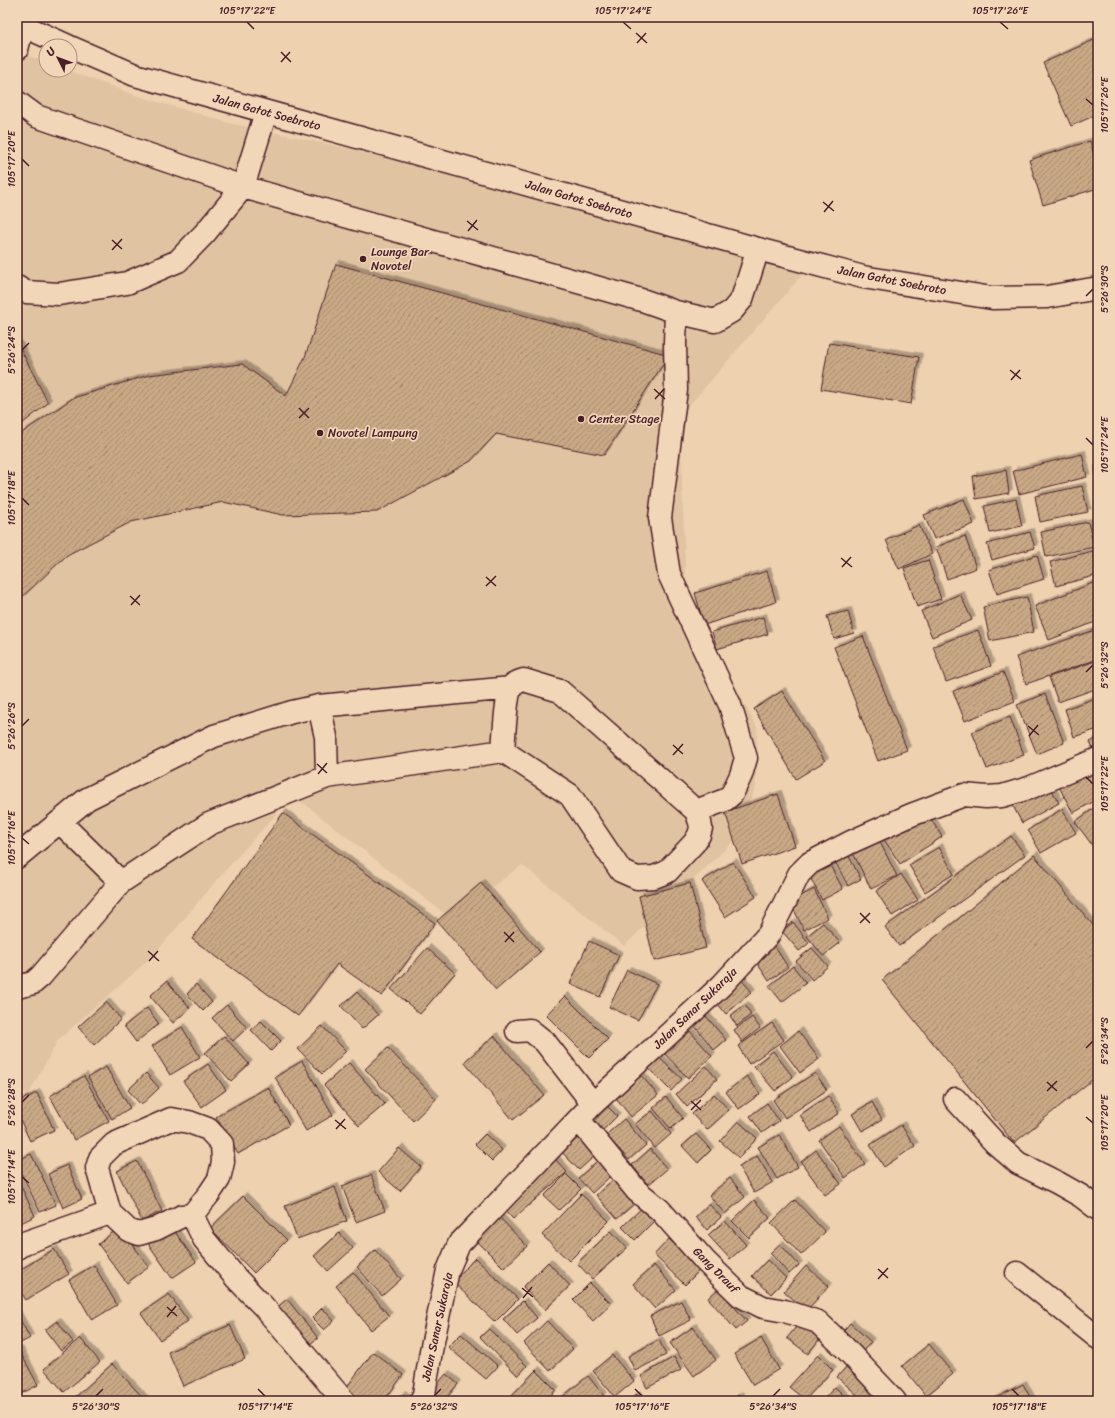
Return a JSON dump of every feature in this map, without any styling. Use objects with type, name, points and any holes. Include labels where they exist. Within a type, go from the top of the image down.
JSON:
[{"type":"street","name":"Jalan Gatot Soebroto","points":[[22,22],[53,38]]},
{"type":"street","points":[[17,49],[22,22]]},
{"type":"street","name":"Jalan Gatot Soebroto","points":[[78,50],[135,75],[863,277],[992,298],[1047,297],[1098,288]]},
{"type":"street","points":[[17,102],[36,116],[243,187],[645,301],[676,312],[715,321],[732,311],[742,299],[758,249]]},
{"type":"street","points":[[17,287],[26,292],[59,294],[127,283],[178,261],[205,233],[243,187],[266,112]]},
{"type":"street","points":[[676,312],[674,343],[676,390],[660,518],[661,525],[669,574],[730,705],[746,758],[732,794],[725,800],[696,811]]},
{"type":"street","points":[[17,857],[87,799],[214,736],[292,712],[319,706],[511,688],[520,681],[524,680],[560,691],[696,811],[701,828],[694,843],[667,872],[654,877],[637,878],[621,871],[570,795],[502,751],[327,777],[209,824],[121,882],[41,976],[33,982],[17,987]]},
{"type":"street","points":[[502,751],[508,700],[511,688]]},
{"type":"street","points":[[319,706],[326,737],[327,777]]},
{"type":"street","name":"Jalan Sanar Sukaraja","points":[[421,1401],[424,1394],[431,1351],[448,1270],[459,1244],[586,1112],[722,984],[769,934],[799,874],[810,863],[851,842],[911,815],[964,795],[986,797],[1002,796],[1029,788],[1098,759]]},
{"type":"street","points":[[60,822],[121,882]]},
{"type":"street","name":"Gang Drauf","points":[[517,1031],[530,1030],[545,1042],[586,1112],[638,1191],[660,1210],[706,1262],[741,1296],[764,1306],[818,1322],[844,1346],[895,1401]]},
{"type":"street","points":[[955,1099],[995,1143],[1018,1163],[1081,1196],[1098,1209]]},
{"type":"street","points":[[171,1119],[189,1122],[208,1129],[222,1144],[223,1162],[219,1179],[192,1215],[182,1216],[156,1229],[139,1234],[128,1230],[110,1213],[97,1168],[100,1158],[114,1144],[171,1119]]},
{"type":"street","points":[[17,1248],[24,1243],[110,1213]]},
{"type":"street","points":[[192,1215],[204,1239],[236,1278],[263,1306],[344,1401]]},
{"type":"street","points":[[1017,1273],[1098,1338]]},
{"type":"shaded area","points":[[17,52],[38,59],[38,78],[78,78],[78,74],[135,95],[229,123],[411,162],[695,241],[803,274],[680,416],[686,598],[757,727],[756,786],[735,840],[624,946],[522,865],[450,918],[293,795],[216,881],[153,956],[58,1040],[28,1095],[17,1086]]},
{"type":"building","points":[[1098,38],[1098,114],[1071,126],[1043,63]]},
{"type":"building","points":[[1090,141],[1098,168],[1098,188],[1043,205],[1029,160]]},
{"type":"building","name":"Novotel Lampung","points":[[336,264],[669,355],[604,455],[496,434],[471,461],[377,512],[283,515],[223,502],[131,522],[67,555],[17,602],[17,439],[23,432],[73,398],[149,375],[242,364],[286,396],[305,357]]},
{"type":"building","points":[[17,342],[48,403],[17,428]]},
{"type":"building","points":[[829,343],[919,357],[911,404],[821,389]]},
{"type":"building","points":[[1082,454],[1087,477],[1019,494],[1013,471]]},
{"type":"building","points":[[1095,466],[1098,466],[1098,482],[1096,482]]},
{"type":"building","points":[[1006,470],[1009,493],[976,499],[973,476]]},
{"type":"building","points":[[1082,486],[1088,512],[1040,522],[1035,496]]},
{"type":"building","points":[[964,499],[974,524],[934,539],[924,515]]},
{"type":"building","points":[[1016,499],[1022,526],[990,533],[984,506]]},
{"type":"building","points":[[1088,522],[1094,547],[1046,557],[1041,532]]},
{"type":"building","points":[[919,525],[932,554],[899,569],[886,540]]},
{"type":"building","points":[[1030,532],[1035,548],[992,560],[987,544]]},
{"type":"building","points":[[965,536],[976,568],[947,579],[936,547]]},
{"type":"building","points":[[1093,551],[1098,575],[1056,586],[1050,562]]},
{"type":"building","points":[[1037,555],[1044,579],[997,594],[989,570]]},
{"type":"building","points":[[928,560],[941,599],[917,607],[904,568]]},
{"type":"building","points":[[767,571],[776,602],[704,625],[695,593]]},
{"type":"building","points":[[1098,581],[1098,621],[1049,640],[1035,606]]},
{"type":"building","points":[[960,594],[972,620],[932,637],[921,611]]},
{"type":"building","points":[[1027,597],[1034,632],[990,641],[983,607]]},
{"type":"building","points":[[848,611],[854,633],[834,639],[827,616]]},
{"type":"building","points":[[763,617],[768,634],[717,649],[712,632]]},
{"type":"building","points":[[1098,629],[1098,659],[1026,684],[1016,657]]},
{"type":"building","points":[[978,630],[991,666],[946,682],[933,646]]},
{"type":"building","points":[[863,636],[907,750],[878,761],[834,647]]},
{"type":"building","points":[[1098,660],[1098,688],[1058,702],[1049,677]]},
{"type":"building","points":[[1003,672],[1015,701],[965,721],[953,691]]},
{"type":"building","points":[[782,691],[825,761],[796,779],[754,709]]},
{"type":"building","points":[[1045,694],[1064,743],[1037,754],[1017,705]]},
{"type":"building","points":[[1098,697],[1098,729],[1074,737],[1065,709]]},
{"type":"building","points":[[1010,717],[1024,755],[987,769],[972,732]]},
{"type":"building","points":[[1098,738],[1098,755],[1096,756],[1090,742]]},
{"type":"building","points":[[1093,766],[1098,774],[1098,799],[1073,813],[1058,785]]},
{"type":"building","points":[[1048,783],[1059,803],[1022,823],[1011,802]]},
{"type":"building","points":[[778,794],[795,846],[742,864],[725,812]]},
{"type":"building","points":[[1098,805],[1098,853],[1075,822]]},
{"type":"building","points":[[1062,809],[1076,833],[1041,853],[1028,830]]},
{"type":"building","points":[[926,811],[942,837],[900,864],[883,838]]},
{"type":"building","points":[[283,813],[435,923],[382,996],[337,964],[298,1016],[192,939]]},
{"type":"building","points":[[1011,836],[1025,855],[899,946],[885,927]]},
{"type":"building","points":[[878,838],[897,876],[871,889],[852,851]]},
{"type":"building","points":[[844,847],[861,879],[848,886],[831,854]]},
{"type":"building","points":[[939,847],[954,874],[925,892],[909,865]]},
{"type":"building","points":[[1034,855],[1098,931],[1098,1087],[1092,1080],[1014,1143],[882,980],[963,915]]},
{"type":"building","points":[[826,858],[843,889],[822,900],[805,868]]},
{"type":"building","points":[[733,862],[756,897],[725,917],[702,881]]},
{"type":"building","points":[[901,874],[918,900],[892,916],[876,891]]},
{"type":"building","points":[[481,883],[540,952],[496,990],[437,921]]},
{"type":"building","points":[[690,883],[706,948],[654,961],[639,896]]},
{"type":"building","points":[[814,889],[828,918],[804,930],[790,902]]},
{"type":"building","points":[[793,922],[809,943],[799,951],[782,931]]},
{"type":"building","points":[[823,923],[840,943],[823,956],[807,936]]},
{"type":"building","points":[[589,941],[619,955],[600,997],[570,984]]},
{"type":"building","points":[[773,944],[788,967],[769,981],[753,957]]},
{"type":"building","points":[[427,948],[455,973],[420,1014],[391,989]]},
{"type":"building","points":[[812,948],[828,966],[812,980],[796,961]]},
{"type":"building","points":[[793,966],[806,983],[782,1002],[769,986]]},
{"type":"building","points":[[627,970],[657,984],[638,1020],[609,1007]]},
{"type":"building","points":[[739,977],[752,992],[726,1014],[713,998]]},
{"type":"building","points":[[167,981],[190,1008],[173,1023],[150,996]]},
{"type":"building","points":[[196,984],[212,1002],[203,1011],[187,994]]},
{"type":"building","points":[[357,992],[378,1015],[362,1029],[341,1006]]},
{"type":"building","points":[[565,996],[608,1039],[589,1058],[546,1015]]},
{"type":"building","points":[[106,1002],[121,1019],[94,1045],[78,1027]]},
{"type":"building","points":[[227,1005],[247,1028],[233,1041],[212,1018]]},
{"type":"building","points":[[745,1005],[751,1015],[737,1026],[730,1016]]},
{"type":"building","points":[[147,1008],[159,1024],[136,1042],[124,1026]]},
{"type":"building","points":[[705,1015],[726,1040],[714,1050],[693,1024]]},
{"type":"building","points":[[752,1017],[760,1028],[742,1042],[734,1030]]},
{"type":"building","points":[[261,1021],[281,1041],[271,1051],[251,1030]]},
{"type":"building","points":[[772,1023],[784,1040],[749,1064],[738,1046]]},
{"type":"building","points":[[322,1026],[346,1051],[322,1074],[298,1049]]},
{"type":"building","points":[[182,1027],[200,1057],[170,1075],[152,1046]]},
{"type":"building","points":[[688,1029],[712,1056],[688,1078],[663,1052]]},
{"type":"building","points":[[798,1031],[819,1059],[800,1073],[780,1046]]},
{"type":"building","points":[[224,1036],[249,1064],[231,1081],[205,1053]]},
{"type":"building","points":[[494,1036],[544,1095],[513,1120],[464,1062]]},
{"type":"building","points":[[388,1048],[436,1099],[413,1121],[365,1069]]},
{"type":"building","points":[[773,1051],[793,1077],[775,1091],[754,1066]]},
{"type":"building","points":[[653,1052],[682,1079],[671,1091],[643,1063]]},
{"type":"building","points":[[302,1061],[333,1115],[306,1131],[275,1077]]},
{"type":"building","points":[[349,1063],[385,1104],[359,1126],[324,1085]]},
{"type":"building","points":[[208,1064],[226,1090],[202,1107],[183,1081]]},
{"type":"building","points":[[706,1066],[717,1079],[687,1107],[676,1094]]},
{"type":"building","points":[[106,1067],[130,1108],[112,1119],[88,1077]]},
{"type":"building","points":[[146,1073],[159,1088],[141,1105],[128,1090]]},
{"type":"building","points":[[639,1073],[658,1095],[631,1117],[613,1094]]},
{"type":"building","points":[[815,1073],[827,1090],[785,1118],[773,1100]]},
{"type":"building","points":[[84,1076],[109,1121],[74,1140],[50,1096]]},
{"type":"building","points":[[747,1076],[760,1094],[739,1109],[726,1092]]},
{"type":"building","points":[[268,1087],[289,1125],[238,1154],[216,1117]]},
{"type":"building","points":[[37,1093],[54,1130],[30,1141],[17,1113],[17,1102]]},
{"type":"building","points":[[714,1094],[729,1110],[707,1130],[692,1114]]},
{"type":"building","points":[[828,1096],[839,1113],[811,1132],[800,1115]]},
{"type":"building","points":[[666,1097],[683,1118],[671,1129],[653,1108]]},
{"type":"building","points":[[872,1102],[882,1120],[862,1131],[852,1114]]},
{"type":"building","points":[[767,1103],[779,1121],[762,1133],[750,1116]]},
{"type":"building","points":[[606,1105],[617,1116],[600,1133],[589,1122]]},
{"type":"building","points":[[652,1111],[671,1134],[655,1148],[635,1124]]},
{"type":"building","points":[[624,1119],[646,1145],[629,1160],[606,1135]]},
{"type":"building","points":[[738,1121],[757,1138],[739,1158],[720,1141]]},
{"type":"building","points":[[901,1125],[915,1146],[884,1167],[870,1145]]},
{"type":"building","points":[[839,1126],[865,1164],[845,1178],[819,1140]]},
{"type":"building","points":[[580,1127],[601,1150],[579,1170],[558,1148]]},
{"type":"building","points":[[485,1134],[502,1150],[492,1161],[475,1144]]},
{"type":"building","points":[[696,1134],[711,1150],[698,1163],[682,1146]]},
{"type":"building","points":[[779,1135],[798,1167],[777,1179],[758,1147]]},
{"type":"building","points":[[399,1148],[421,1167],[400,1191],[378,1172]]},
{"type":"building","points":[[650,1149],[667,1169],[648,1185],[632,1165]]},
{"type":"building","points":[[816,1150],[841,1184],[825,1195],[801,1162]]},
{"type":"building","points":[[31,1154],[56,1205],[40,1212],[17,1164],[17,1161]]},
{"type":"building","points":[[603,1156],[616,1171],[592,1193],[578,1178]]},
{"type":"building","points":[[757,1156],[773,1182],[754,1193],[739,1167]]},
{"type":"building","points":[[554,1158],[567,1172],[513,1219],[500,1205]]},
{"type":"building","points":[[137,1161],[162,1211],[142,1221],[117,1171]]},
{"type":"building","points":[[67,1165],[82,1199],[63,1208],[48,1174]]},
{"type":"building","points":[[566,1174],[581,1189],[559,1210],[544,1196]]},
{"type":"building","points":[[619,1174],[640,1199],[617,1219],[596,1195]]},
{"type":"building","points":[[371,1175],[385,1211],[356,1222],[342,1186]]},
{"type":"building","points":[[17,1178],[35,1216],[17,1225]]},
{"type":"building","points":[[730,1178],[745,1197],[725,1214],[709,1195]]},
{"type":"building","points":[[335,1187],[347,1221],[297,1239],[285,1206]]},
{"type":"building","points":[[581,1194],[609,1221],[569,1261],[542,1235]]},
{"type":"building","points":[[243,1196],[287,1240],[254,1273],[210,1228]]},
{"type":"building","points":[[754,1200],[770,1218],[749,1238],[732,1221]]},
{"type":"building","points":[[795,1200],[825,1232],[801,1255],[771,1223]]},
{"type":"building","points":[[647,1203],[659,1216],[635,1240],[622,1227]]},
{"type":"building","points":[[709,1204],[721,1217],[707,1230],[695,1217]]},
{"type":"building","points":[[498,1216],[527,1246],[504,1268],[475,1239]]},
{"type":"building","points":[[725,1221],[746,1245],[730,1259],[708,1235]]},
{"type":"building","points":[[171,1226],[196,1262],[172,1278],[147,1242]]},
{"type":"building","points":[[120,1227],[149,1267],[127,1283],[98,1244]]},
{"type":"building","points":[[611,1231],[627,1248],[592,1279],[577,1263]]},
{"type":"building","points":[[339,1233],[353,1248],[328,1271],[314,1256]]},
{"type":"building","points":[[669,1239],[700,1270],[685,1285],[654,1255]]},
{"type":"building","points":[[780,1244],[799,1265],[789,1274],[770,1253]]},
{"type":"building","points":[[54,1249],[69,1274],[26,1300],[17,1286],[17,1272]]},
{"type":"building","points":[[375,1250],[401,1279],[382,1296],[357,1267]]},
{"type":"building","points":[[475,1258],[518,1299],[495,1322],[453,1282]]},
{"type":"building","points":[[767,1260],[786,1278],[771,1294],[752,1276]]},
{"type":"building","points":[[548,1262],[570,1286],[545,1310],[523,1287]]},
{"type":"building","points":[[94,1265],[117,1305],[92,1320],[69,1280]]},
{"type":"building","points":[[654,1265],[676,1290],[655,1309],[633,1284]]},
{"type":"building","points":[[806,1266],[829,1286],[806,1311],[784,1291]]},
{"type":"building","points":[[353,1272],[389,1316],[371,1330],[336,1286]]},
{"type":"building","points":[[590,1283],[611,1304],[593,1321],[573,1300]]},
{"type":"building","points":[[718,1289],[747,1321],[736,1330],[708,1298]]},
{"type":"building","points":[[169,1294],[188,1321],[160,1340],[141,1313]]},
{"type":"building","points":[[287,1299],[318,1338],[303,1349],[273,1311]]},
{"type":"building","points":[[523,1301],[537,1318],[517,1335],[503,1319]]},
{"type":"building","points":[[681,1301],[691,1320],[659,1336],[650,1316]]},
{"type":"building","points":[[322,1308],[334,1321],[324,1330],[312,1318]]},
{"type":"building","points":[[17,1314],[30,1338],[17,1345]]},
{"type":"building","points":[[57,1321],[73,1342],[61,1351],[45,1330]]},
{"type":"building","points":[[547,1321],[573,1349],[550,1371],[524,1343]]},
{"type":"building","points":[[801,1321],[821,1337],[808,1354],[787,1338]]},
{"type":"building","points":[[850,1323],[871,1342],[860,1354],[839,1336]]},
{"type":"building","points":[[230,1325],[245,1359],[183,1386],[168,1352]]},
{"type":"building","points":[[693,1327],[716,1360],[694,1376],[670,1343]]},
{"type":"building","points":[[489,1329],[527,1366],[518,1376],[480,1337]]},
{"type":"building","points":[[461,1334],[498,1366],[486,1379],[448,1347]]},
{"type":"building","points":[[80,1338],[100,1362],[64,1392],[44,1369]]},
{"type":"building","points":[[761,1338],[779,1369],[753,1385],[734,1354]]},
{"type":"building","points":[[659,1340],[666,1355],[635,1371],[628,1356]]},
{"type":"building","points":[[929,1344],[953,1374],[926,1396],[902,1366]]},
{"type":"building","points":[[19,1350],[38,1385],[17,1396],[17,1351]]},
{"type":"building","points":[[373,1352],[403,1375],[384,1401],[353,1401],[342,1393]]},
{"type":"building","points":[[612,1355],[634,1381],[615,1397],[593,1371]]},
{"type":"building","points":[[818,1355],[833,1370],[805,1400],[789,1387]]},
{"type":"building","points":[[674,1357],[681,1370],[647,1388],[641,1376]]},
{"type":"building","points":[[112,1364],[146,1401],[71,1401]]},
{"type":"building","points":[[848,1365],[885,1401],[864,1401],[837,1377]]},
{"type":"building","points":[[536,1370],[556,1390],[546,1401],[506,1401]]},
{"type":"building","points":[[446,1374],[458,1384],[444,1401],[435,1401],[428,1395]]},
{"type":"building","points":[[588,1376],[604,1396],[597,1401],[557,1401]]},
{"type":"building","points":[[1023,1384],[1032,1401],[990,1401]]},
{"type":"building","points":[[835,1387],[849,1401],[822,1401]]},
{"type":"building","points":[[402,1394],[411,1401],[396,1401]]},
{"type":"building","points":[[636,1394],[643,1401],[629,1401]]},
{"type":"building","points":[[739,1395],[743,1401],[731,1401]]},
{"type":"place","name":"Lounge Bar Novotel","points":[[363,259]]},
{"type":"place","name":"Center Stage","points":[[581,419]]},
{"type":"place","name":"Novotel Lampung","points":[[320,433]]}]
